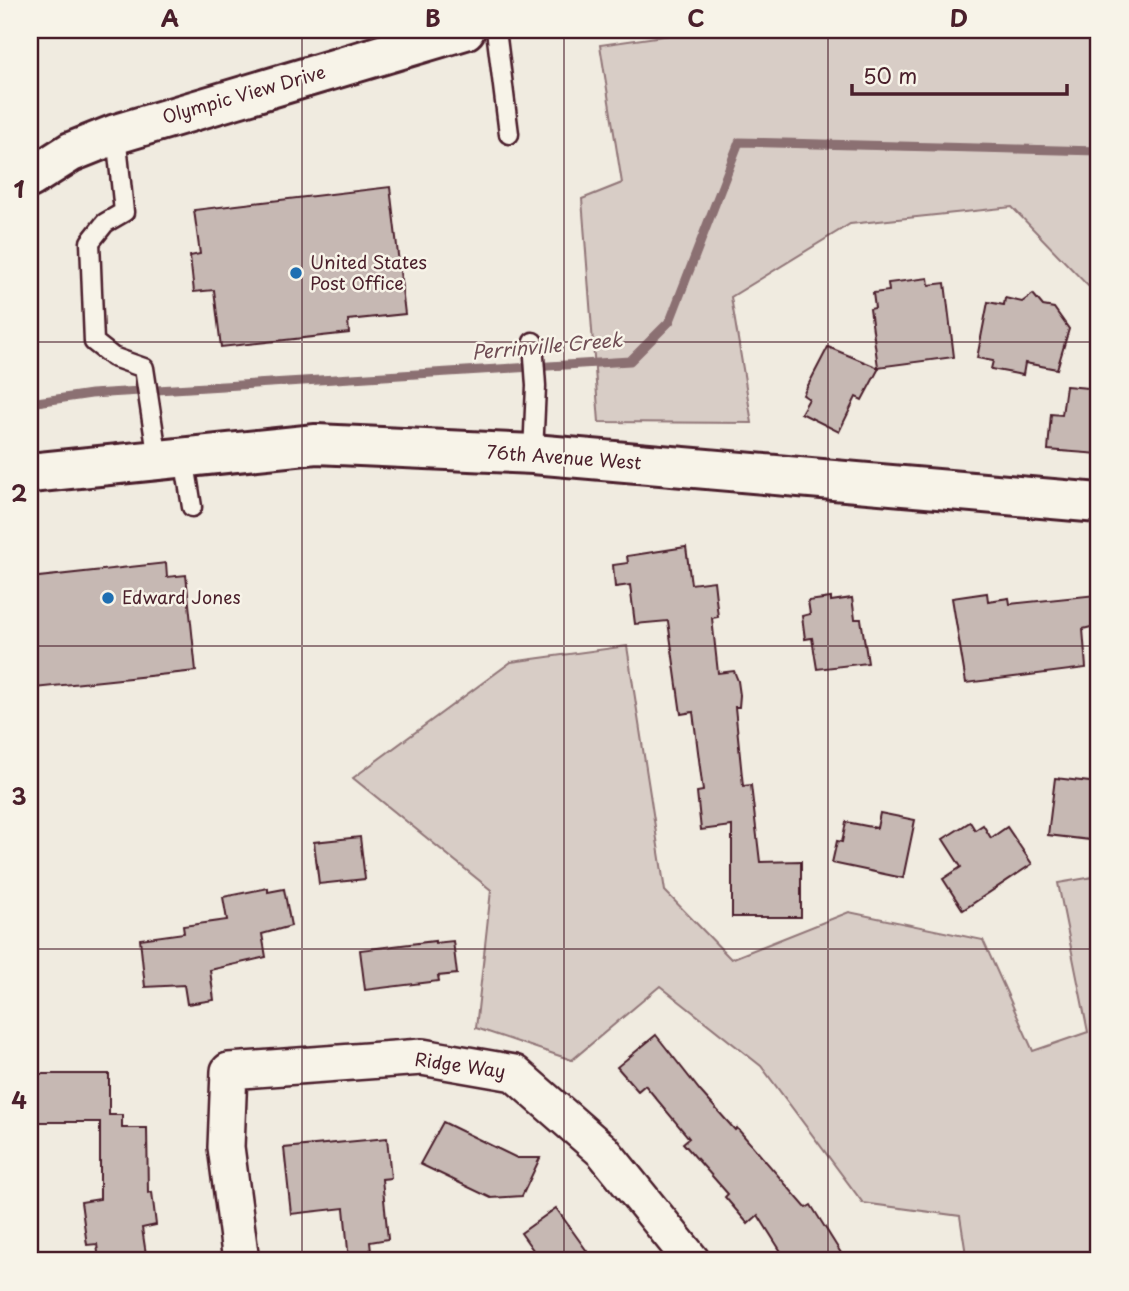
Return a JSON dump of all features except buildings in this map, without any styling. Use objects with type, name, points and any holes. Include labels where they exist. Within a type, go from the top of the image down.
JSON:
[{"type":"street","name":"Olympic View Drive","points":[[30,178],[63,156],[116,134],[465,30]]},
{"type":"street","name":"76th Avenue West","points":[[30,473],[316,444],[533,454],[1099,503]]},
{"type":"street","name":"Ridge Way","points":[[240,1261],[226,1147],[229,1071],[422,1057],[514,1073],[603,1151],[692,1261]]},
{"type":"lane","points":[[496,30],[509,134]]},
{"type":"lane","points":[[116,134],[124,212],[105,223],[90,242],[94,342],[113,357],[144,368],[171,458],[192,507]]},
{"type":"lane","points":[[533,342],[536,386],[533,454]]},
{"type":"shaded area","points":[[705,30],[1099,30],[1099,290],[1088,286],[1012,207],[850,224],[731,297],[752,423],[599,422],[582,199],[622,183],[600,45]]},
{"type":"shaded area","points":[[627,646],[665,891],[731,959],[849,912],[983,940],[1033,1051],[1088,1032],[1058,883],[1099,876],[1099,1261],[967,1261],[960,1216],[863,1203],[761,1066],[660,986],[572,1060],[476,1028],[491,890],[353,778],[511,662]]},
{"type":"waterway","name":"Perrinville Creek","points":[[30,403],[91,394],[630,361],[670,321],[739,142],[1099,151]]},
{"type":"place","name":"United States Post Office","points":[[296,273]]},
{"type":"place","name":"Edward Jones","points":[[108,598]]}]
